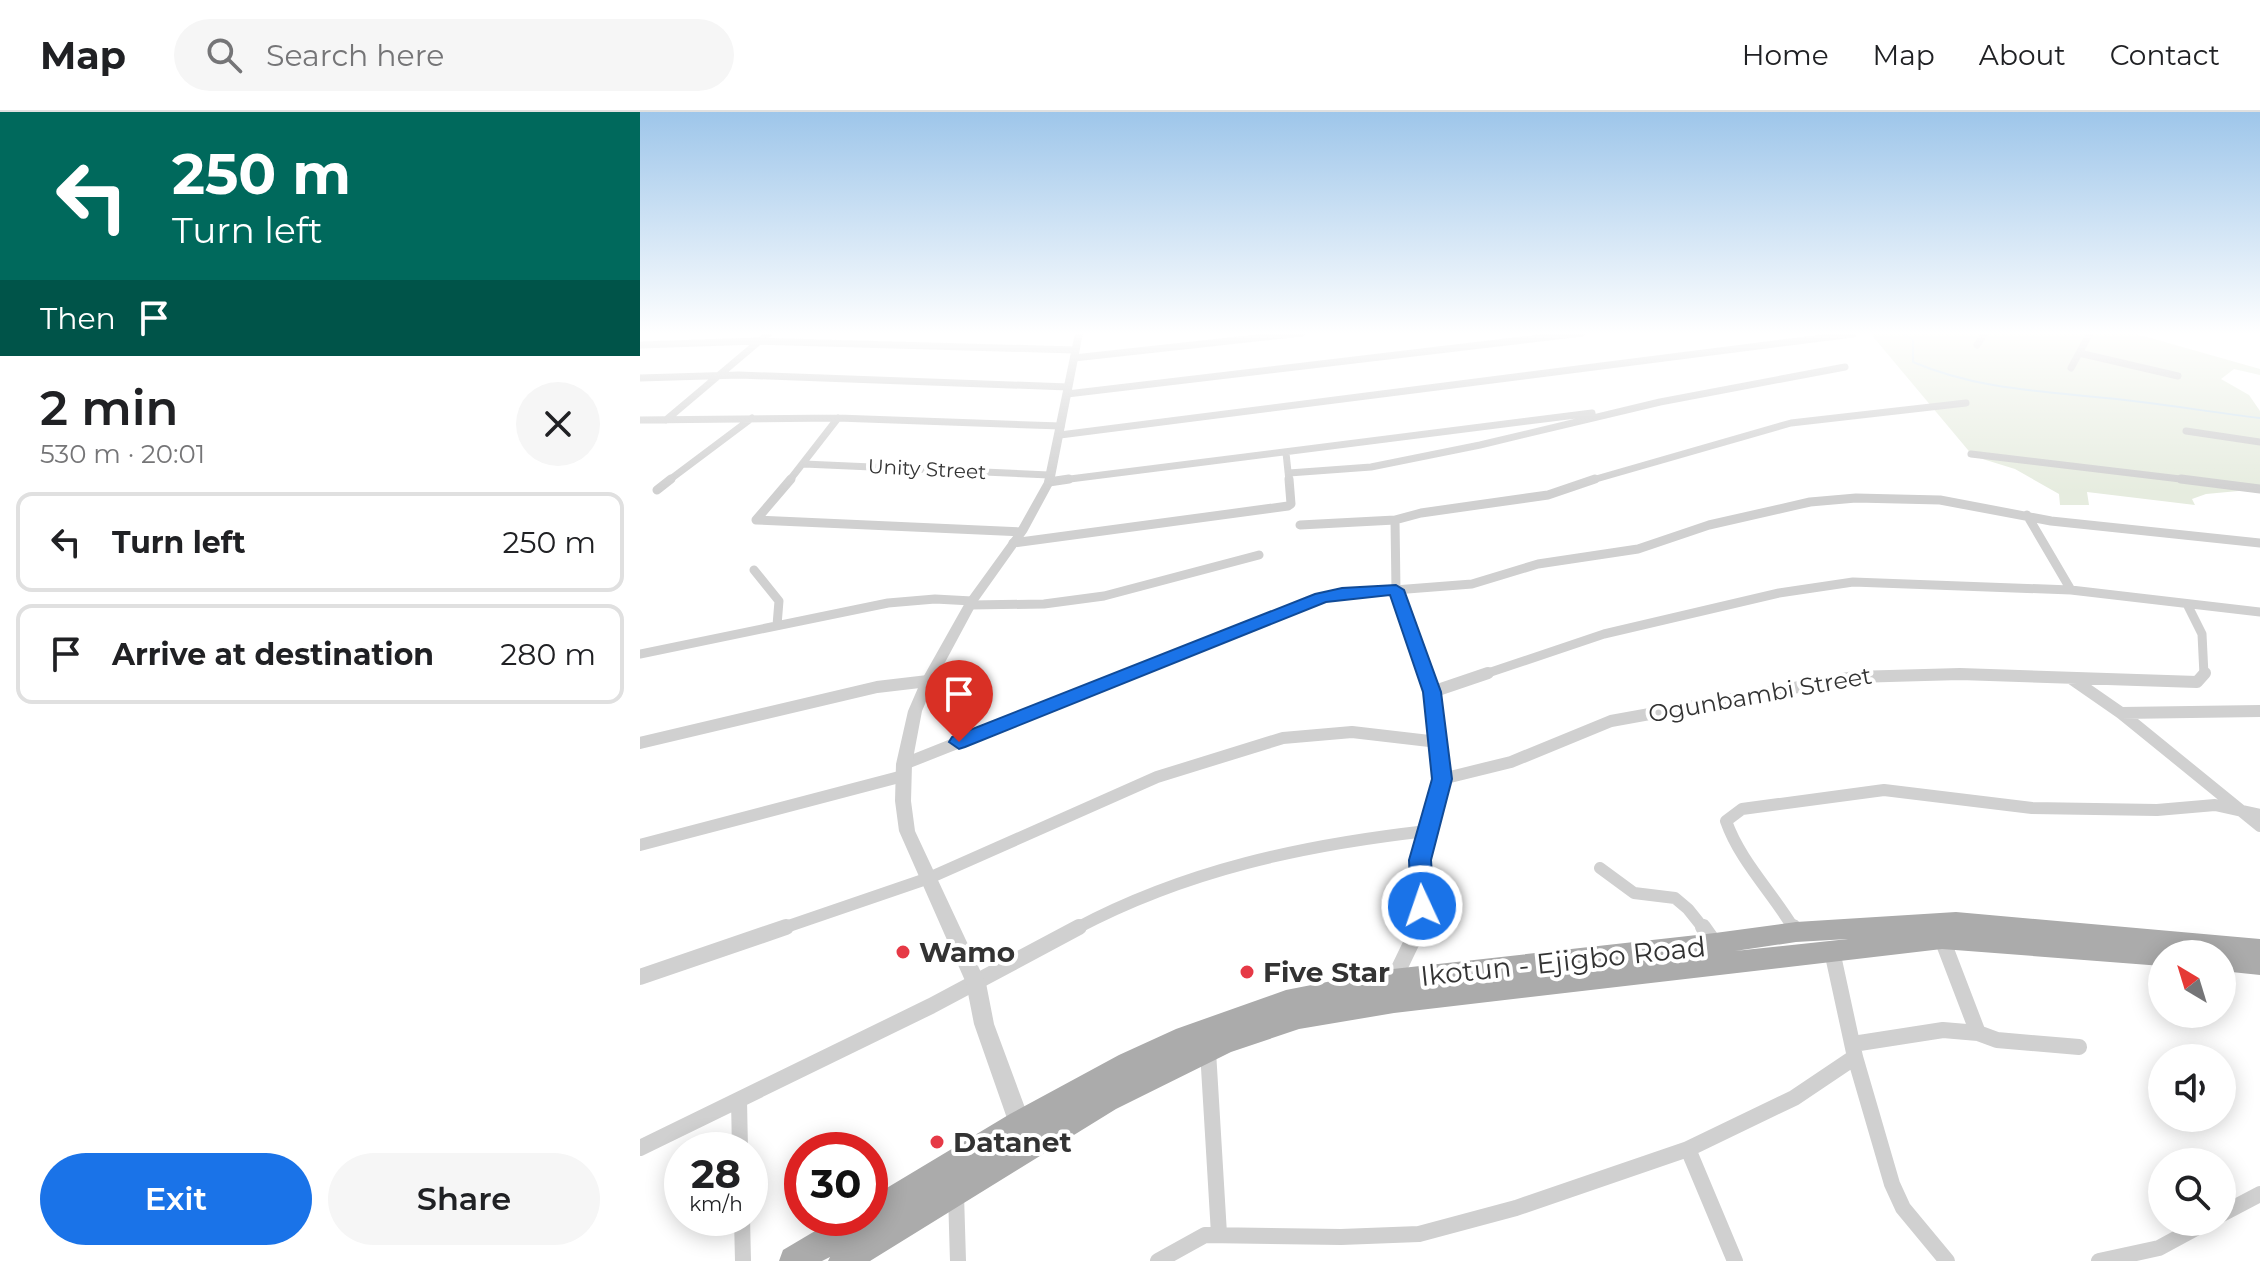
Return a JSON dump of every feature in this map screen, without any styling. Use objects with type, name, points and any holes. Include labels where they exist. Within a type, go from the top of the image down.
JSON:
[{"type":"main road","name":"Ikotun - Ejigbo Road","points":[[843,1261],[956,1188],[1104,1100],[1208,1049],[1394,990],[1796,932],[1956,922],[2260,950]]},
{"type":"main road","name":"Ikotun - Ejigbo Road","points":[[888,1204],[1020,1124],[1128,1064],[1176,1042],[1286,1002],[1942,939],[2148,954]]},
{"type":"main road","points":[[2236,961],[2260,964]]},
{"type":"main road","points":[[794,1261],[835,1236]]},
{"type":"street","points":[[666,420],[703,387]]},
{"type":"street","points":[[989,387],[1068,390],[1098,387]]},
{"type":"street","points":[[1020,1124],[984,1024],[976,983],[907,831],[903,770],[919,700],[928,681],[971,603],[1017,538],[1049,479],[1069,387]]},
{"type":"street","points":[[643,422],[838,418],[1061,431],[1423,387]]},
{"type":"street","points":[[1289,473],[1371,467],[1480,445],[1600,415],[1745,387]]},
{"type":"street","points":[[1300,525],[1395,520],[1421,513],[1564,492],[1617,472],[1798,421],[1966,403]]},
{"type":"street","name":"Unity Street","points":[[804,464],[1049,479],[1286,453],[1584,412],[1600,415]]},
{"type":"street","points":[[657,490],[753,418]]},
{"type":"street","points":[[838,418],[756,520],[1017,538],[1288,506],[1291,504],[1286,453]]},
{"type":"street","points":[[2186,431],[2260,442]]},
{"type":"street","points":[[1971,454],[2260,489]]},
{"type":"street","points":[[640,845],[903,770],[1321,598],[1342,593],[1472,584],[1538,564],[1638,549],[1709,525],[1834,499],[1940,500],[2064,523],[2260,543]]},
{"type":"street","points":[[2027,515],[2071,590]]},
{"type":"street","points":[[1394,990],[1423,919],[1420,860],[1442,779],[1432,692],[1396,590],[1395,520]]},
{"type":"street","points":[[640,654],[912,600],[1044,604],[1104,596],[1259,555]]},
{"type":"street","points":[[754,570],[779,601],[777,625]]},
{"type":"street","points":[[1432,692],[1604,634],[1779,593],[1853,582],[2071,590],[2260,612]]},
{"type":"street","name":"Ogunbambi Street","points":[[1442,779],[1511,762],[1611,721],[1827,680],[1884,674],[2197,682],[2205,674],[2204,643],[2188,606]]},
{"type":"street","points":[[2070,678],[2121,713],[2260,826]]},
{"type":"street","points":[[640,743],[877,687],[928,681]]},
{"type":"street","points":[[2121,713],[2260,711]]},
{"type":"street","points":[[640,977],[929,878],[1157,777],[1283,738],[1352,732],[1438,742]]},
{"type":"street","points":[[1796,932],[1774,895],[1735,847],[1726,821],[1742,809],[1884,790],[2032,808],[2157,810],[2207,805],[2260,815]]},
{"type":"street","points":[[640,1148],[976,983],[1112,908],[1182,880],[1307,847],[1427,831]]},
{"type":"street","points":[[1600,868],[1617,884],[1633,892],[1667,894],[1678,901],[1692,912],[1715,944]]},
{"type":"street","points":[[1942,939],[1978,1033]]},
{"type":"street","points":[[1832,951],[1854,1051],[1892,1184],[1903,1208],[1947,1261]]},
{"type":"street","points":[[1158,1261],[1205,1235],[1341,1237],[1419,1234],[1516,1208],[1688,1149],[1794,1098],[1854,1051],[1943,1030],[1978,1033],[1997,1040],[2079,1047]]},
{"type":"street","points":[[1208,1049],[1219,1234]]},
{"type":"street","points":[[739,1100],[740,1132]]},
{"type":"street","points":[[1688,1149],[1735,1261]]},
{"type":"street","points":[[956,1188],[958,1261]]},
{"type":"street","points":[[2236,1207],[2260,1194]]},
{"type":"street","points":[[742,1236],[743,1261]]},
{"type":"street","points":[[2099,1261],[2159,1248],[2181,1236]]},
{"type":"shaded area","points":[[1915,387],[2234,387],[2249,395],[2260,411],[2260,489],[2206,494],[2192,499],[2195,505],[2087,492],[2089,505],[2060,505],[2059,494],[2015,469],[1973,456]]},
{"type":"waterway","points":[[2001,387],[2260,418]]},
{"type":"place","name":"Wamo","points":[[903,952]]},
{"type":"place","name":"Five Star","points":[[1247,972]]},
{"type":"place","name":"Datanet","points":[[937,1142]]},
{"type":"route","points":[[959,742],[1321,598],[1342,593],[1396,590],[1432,692],[1442,779],[1420,860],[1424,887],[1422,906]]}]
